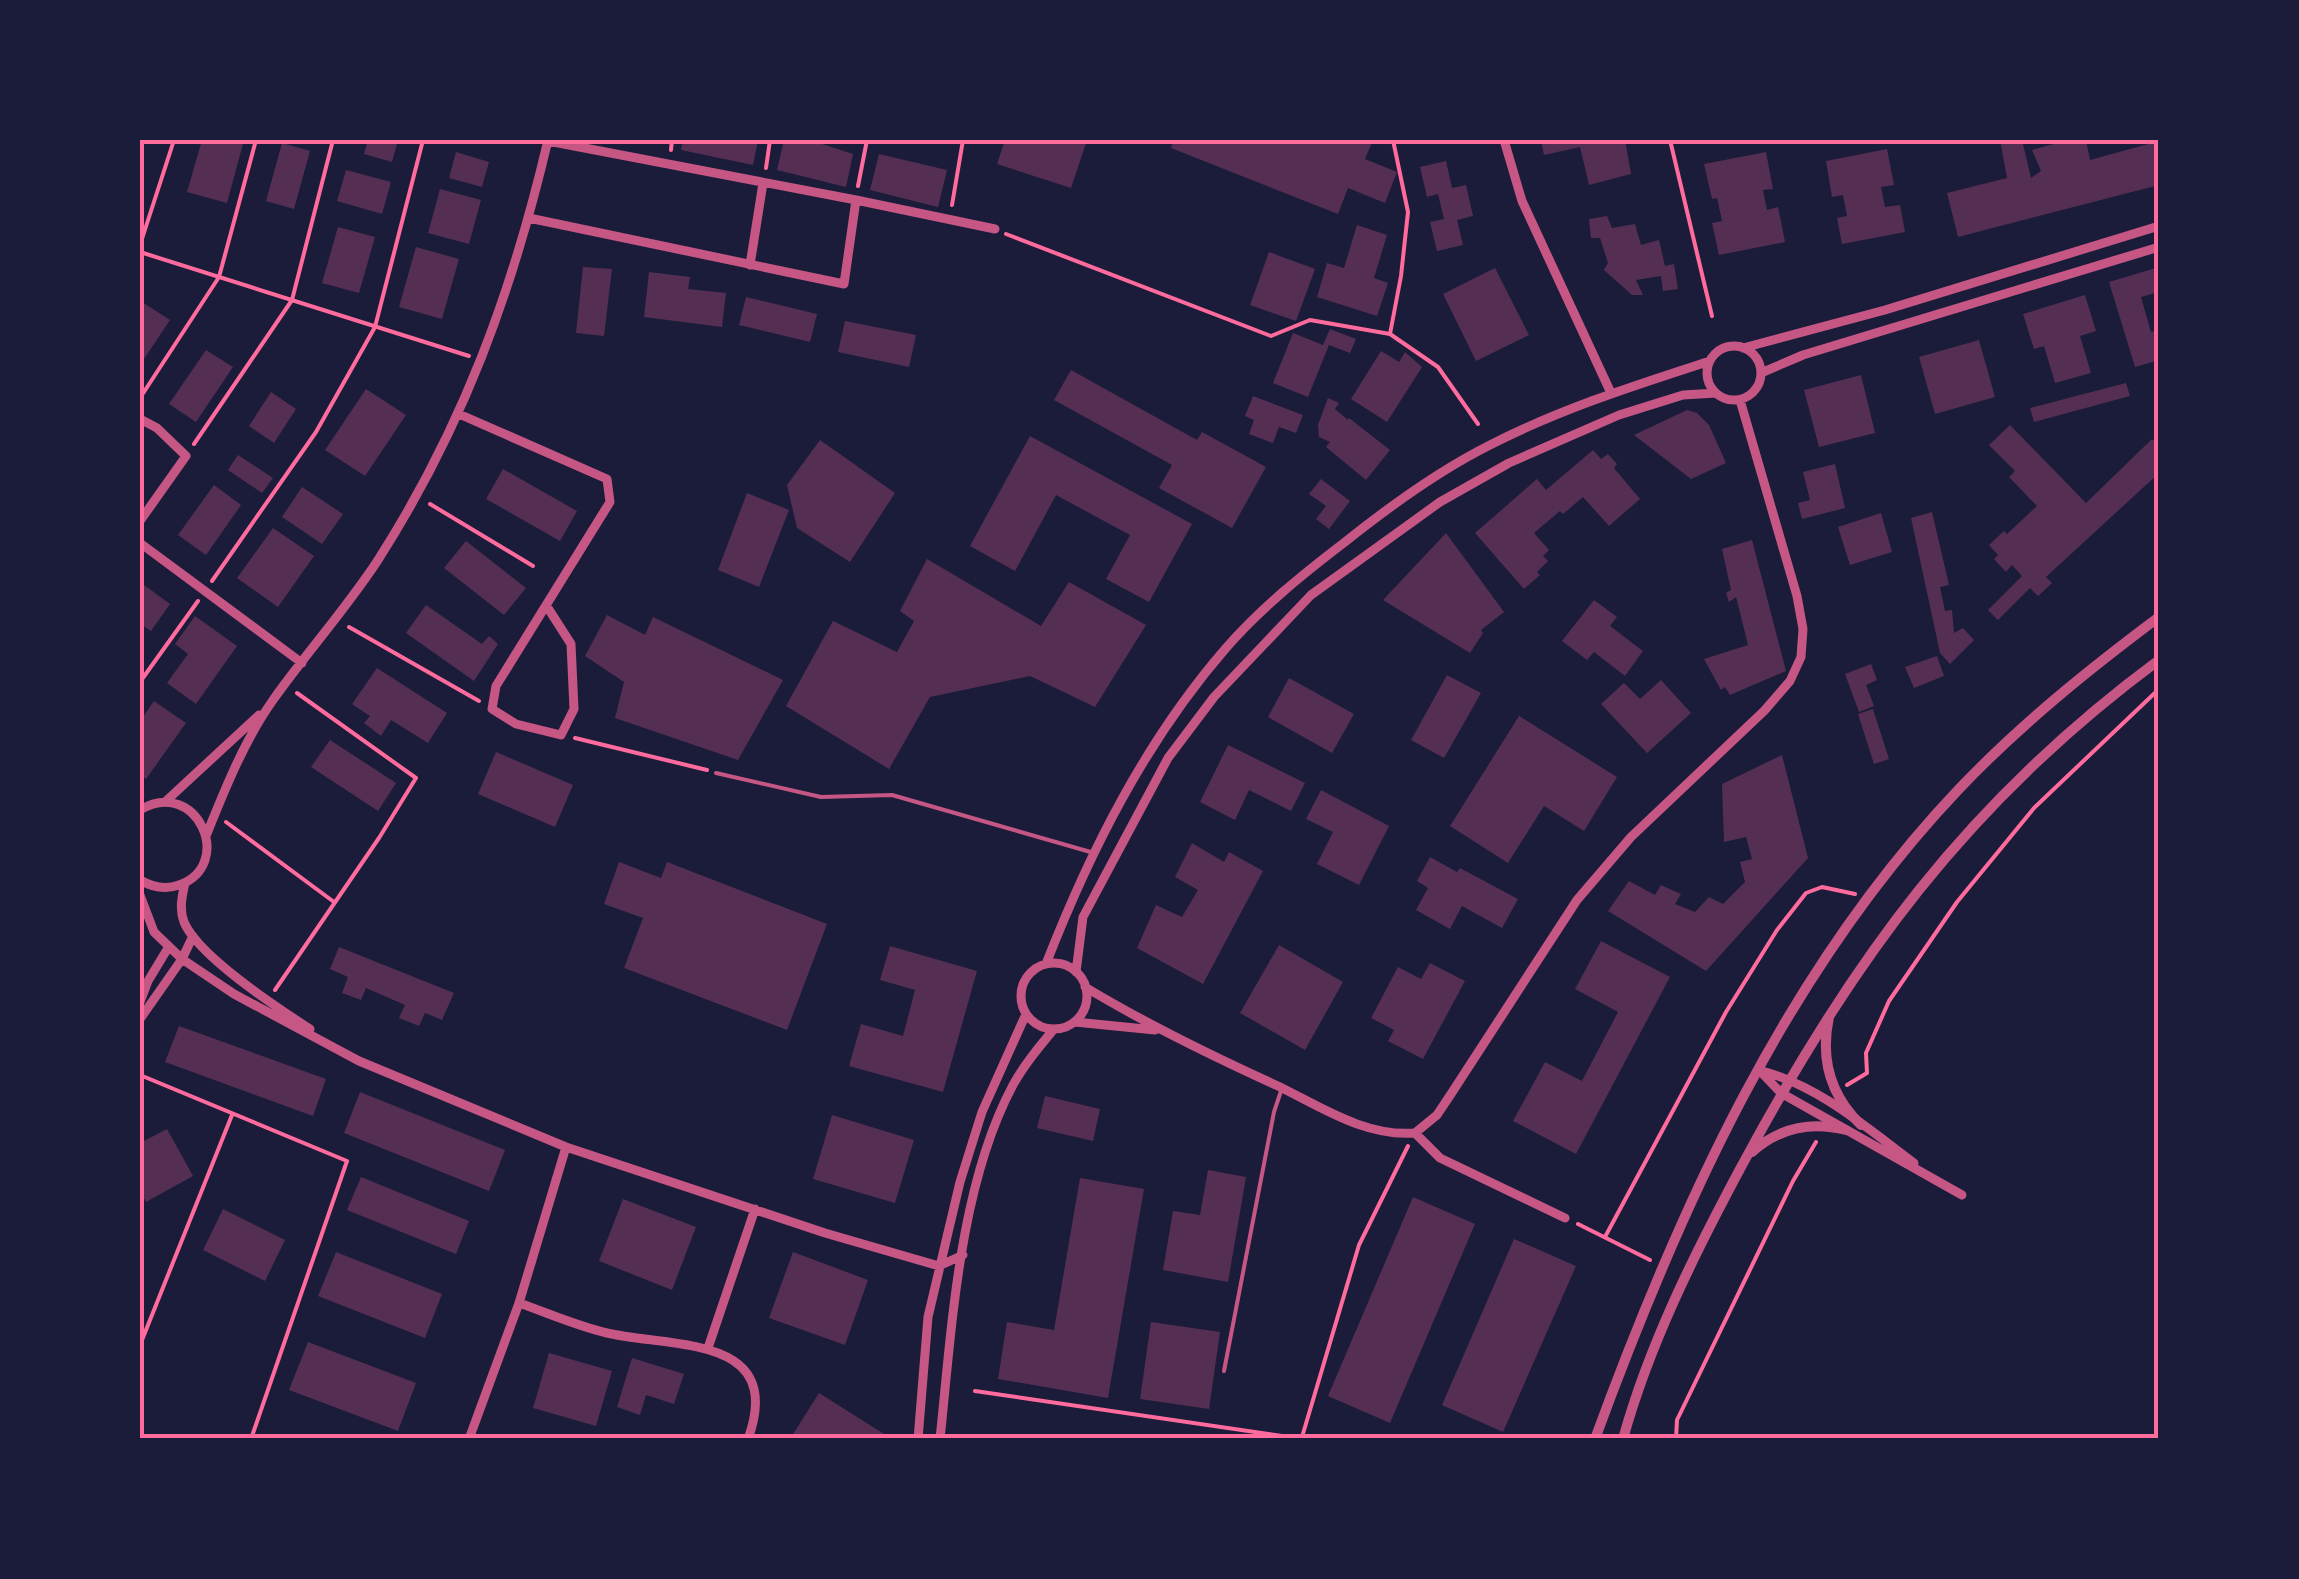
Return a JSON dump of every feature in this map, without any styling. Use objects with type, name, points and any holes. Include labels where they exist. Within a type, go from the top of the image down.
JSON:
[{"type":"street","points":[[1504,140],[1522,201],[1611,393]]},
{"type":"street","points":[[140,880],[160,888],[185,883],[204,863],[206,836],[245,748],[272,702],[336,620],[416,496],[483,361],[529,218],[548,141],[995,230]]},
{"type":"street","points":[[750,265],[763,183]]},
{"type":"street","points":[[529,218],[844,284],[856,200]]},
{"type":"street","points":[[1046,964],[1069,905],[1128,788],[1166,726],[1227,648],[1286,590],[1429,480],[1491,444],[1611,393],[1710,361],[1725,348],[1743,348],[1851,320],[2159,226]]},
{"type":"street","points":[[1761,373],[1803,355],[2159,246]]},
{"type":"street","points":[[1076,972],[1083,917],[1168,758],[1214,696],[1311,595],[1440,502],[1508,463],[1619,415],[1683,395],[1716,393],[1740,400],[1756,390],[1761,373],[1756,358],[1743,348]]},
{"type":"street","points":[[1710,361],[1708,380],[1716,393]]},
{"type":"street","points":[[1158,1030],[1074,1022],[1054,1029],[1043,1028],[1026,1014],[1020,994],[1022,984],[1036,968],[1061,964],[1076,972],[1085,987],[1158,1030],[1374,1130],[1415,1133],[1444,1104],[1577,900],[1631,838],[1764,711],[1790,681],[1801,657],[1803,629],[1797,596],[1740,400]]},
{"type":"street","points":[[459,414],[607,479],[610,502],[496,686],[492,709],[516,724],[562,735],[574,710],[570,644],[546,606]]},
{"type":"street","points":[[140,419],[157,428],[186,456],[140,521]]},
{"type":"street","points":[[140,544],[302,662]]},
{"type":"street","points":[[1595,1439],[1661,1266],[1759,1070],[1843,935],[1958,790],[2031,718],[2159,617]]},
{"type":"street","points":[[1624,1439],[1686,1274],[1781,1093],[1834,1005],[1932,870],[1988,808],[2071,728],[2159,660]]},
{"type":"street","points":[[142,807],[166,802],[272,702]]},
{"type":"street","points":[[166,802],[192,812],[206,836]]},
{"type":"street","points":[[185,883],[181,913],[192,936],[268,1000],[359,1061]]},
{"type":"street","points":[[140,895],[150,926],[182,960],[234,994],[359,1061],[566,1147],[825,1233],[939,1266],[963,1254]]},
{"type":"street","points":[[140,1019],[182,960],[192,936]]},
{"type":"street","points":[[140,1002],[168,948]]},
{"type":"street","points":[[1074,1022],[1085,1006],[1085,987]]},
{"type":"street","points":[[1834,1005],[1826,1032],[1828,1068],[1836,1095],[1861,1124]]},
{"type":"street","points":[[918,1439],[928,1316],[960,1182],[982,1112],[1026,1014]]},
{"type":"street","points":[[940,1439],[963,1254],[977,1181],[1013,1085],[1054,1029]]},
{"type":"street","points":[[1759,1070],[1790,1078],[1945,1185]]},
{"type":"street","points":[[1759,1070],[1781,1093],[1962,1194]]},
{"type":"street","points":[[1747,1156],[1764,1141],[1788,1129],[1822,1126],[1846,1130]]},
{"type":"street","points":[[1415,1133],[1440,1158],[1565,1218]]},
{"type":"street","points":[[469,1439],[518,1303],[566,1147]]},
{"type":"street","points":[[708,1348],[755,1209]]},
{"type":"street","points":[[518,1303],[607,1333],[708,1348],[738,1363],[752,1381],[756,1408],[748,1439]]},
{"type":"lane","points":[[716,773],[822,797],[892,796],[1094,852]]},
{"type":"lane","points":[[1224,1370],[1274,1112],[1282,1089]]},
{"type":"path","points":[[174,140],[140,248],[483,361]]},
{"type":"path","points":[[140,398],[219,277],[256,140]]},
{"type":"path","points":[[186,456],[292,300],[333,140]]},
{"type":"path","points":[[140,682],[316,432],[376,327],[423,140]]},
{"type":"path","points":[[763,183],[770,140]]},
{"type":"path","points":[[856,200],[867,140]]},
{"type":"path","points":[[949,220],[963,140]]},
{"type":"path","points":[[1390,334],[1408,212],[1393,140]]},
{"type":"path","points":[[1670,140],[1712,316]]},
{"type":"path","points":[[995,230],[1271,336],[1310,320],[1390,334],[1438,368],[1478,424]]},
{"type":"path","points":[[416,496],[533,566]]},
{"type":"path","points":[[336,620],[492,709]]},
{"type":"path","points":[[268,1000],[416,778],[285,684]]},
{"type":"path","points":[[1870,1039],[1889,1001],[1957,902],[2034,808],[2159,690]]},
{"type":"path","points":[[562,735],[716,773]]},
{"type":"path","points":[[215,814],[334,902]]},
{"type":"path","points":[[1605,1237],[1726,1012],[1777,930],[1806,893],[1822,887],[1859,896]]},
{"type":"path","points":[[140,1075],[347,1161],[252,1439]]},
{"type":"path","points":[[140,1345],[232,1115]]},
{"type":"path","points":[[975,1391],[1302,1439],[1359,1244],[1415,1133]]},
{"type":"path","points":[[1676,1439],[1677,1420],[1793,1182]]},
{"type":"path","points":[[1565,1218],[1650,1260]]},
{"type":"path","points":[[1233,1439],[1234,1430]]},
{"type":"building","points":[[202,140],[244,140],[227,203],[187,192]]},
{"type":"building","points":[[368,140],[398,140],[392,162],[364,154]]},
{"type":"building","points":[[683,140],[758,140],[753,165],[681,150]]},
{"type":"building","points":[[784,140],[823,140],[822,144],[853,154],[846,187],[777,170]]},
{"type":"building","points":[[1005,140],[1087,140],[1071,188],[997,164]]},
{"type":"building","points":[[1174,140],[1373,140],[1365,159],[1397,172],[1385,203],[1348,188],[1338,214],[1171,148]]},
{"type":"building","points":[[1541,140],[1625,140],[1631,174],[1589,185],[1580,147],[1544,155]]},
{"type":"building","points":[[2000,140],[2032,140],[2023,144],[2031,178],[2041,171],[2032,150],[2068,140],[2086,140],[2090,160],[2159,141],[2159,185],[1958,237],[1947,193],[2007,178]]},
{"type":"building","points":[[282,143],[310,151],[294,209],[266,201]]},
{"type":"building","points":[[1887,149],[1894,185],[1881,187],[1885,207],[1900,205],[1905,232],[1842,244],[1837,218],[1847,216],[1843,195],[1832,197],[1826,161]]},
{"type":"building","points":[[456,152],[489,162],[482,187],[449,178]]},
{"type":"building","points":[[1766,152],[1773,189],[1763,190],[1767,210],[1778,207],[1785,242],[1719,255],[1712,223],[1722,221],[1704,164]]},
{"type":"building","points":[[879,154],[947,170],[938,207],[870,190]]},
{"type":"building","points":[[1446,161],[1452,188],[1466,185],[1473,216],[1457,220],[1463,245],[1437,251],[1430,222],[1444,219],[1438,194],[1427,197],[1420,167]]},
{"type":"building","points":[[346,170],[391,182],[382,214],[337,201]]},
{"type":"building","points":[[440,189],[481,200],[469,244],[428,233]]},
{"type":"building","points":[[1607,216],[1612,228],[1635,224],[1641,245],[1659,240],[1665,266],[1674,264],[1678,289],[1663,291],[1661,276],[1636,280],[1643,295],[1632,295],[1604,270],[1608,263],[1600,238],[1591,238],[1589,219]]},
{"type":"building","points":[[1357,225],[1387,235],[1374,278],[1388,283],[1377,316],[1317,297],[1327,263],[1344,268]]},
{"type":"building","points":[[338,227],[375,237],[359,293],[322,283]]},
{"type":"building","points":[[416,247],[459,259],[442,319],[399,307]]},
{"type":"building","points":[[1269,252],[1315,269],[1296,321],[1250,305]]},
{"type":"building","points":[[583,267],[612,269],[604,336],[576,333]]},
{"type":"building","points":[[2159,267],[2159,292],[2141,297],[2151,332],[2159,330],[2159,360],[2135,367],[2109,282]]},
{"type":"building","points":[[1495,268],[1529,335],[1476,361],[1443,294]]},
{"type":"building","points":[[649,272],[690,277],[688,289],[726,293],[722,327],[644,317]]},
{"type":"building","points":[[2085,295],[2096,331],[2080,336],[2091,373],[2055,383],[2044,346],[2034,349],[2023,314]]},
{"type":"building","points":[[746,297],[817,314],[810,342],[739,325]]},
{"type":"building","points":[[140,304],[170,320],[140,365]]},
{"type":"building","points":[[845,321],[916,335],[909,367],[838,352]]},
{"type":"building","points":[[1330,329],[1356,339],[1350,353],[1329,345],[1308,397],[1273,383],[1293,333],[1323,345]]},
{"type":"building","points":[[1979,340],[1995,397],[1935,414],[1919,357]]},
{"type":"building","points":[[206,350],[233,367],[196,422],[169,404]]},
{"type":"building","points":[[1381,351],[1399,362],[1405,352],[1422,367],[1387,422],[1351,399]]},
{"type":"building","points":[[1071,370],[1197,440],[1202,432],[1266,467],[1232,528],[1159,488],[1172,465],[1054,400]]},
{"type":"building","points":[[1861,375],[1875,433],[1819,447],[1804,390]]},
{"type":"building","points":[[2126,383],[2130,396],[2034,422],[2030,408]]},
{"type":"building","points":[[366,389],[406,415],[365,476],[325,450]]},
{"type":"building","points":[[271,392],[296,409],[274,443],[249,426]]},
{"type":"building","points":[[1253,396],[1303,415],[1296,433],[1279,427],[1273,443],[1249,434],[1254,420],[1245,416]]},
{"type":"building","points":[[1328,398],[1339,403],[1335,409],[1348,420],[1390,450],[1366,480],[1326,447],[1330,442],[1319,437],[1318,425]]},
{"type":"building","points":[[1687,410],[1697,413],[1709,425],[1726,463],[1691,479],[1634,435]]},
{"type":"building","points":[[2010,425],[2086,503],[2152,439],[2159,446],[2159,473],[2046,577],[2052,583],[2038,596],[2030,588],[1998,620],[1988,610],[2022,576],[2012,565],[2006,572],[1994,559],[1998,555],[1989,545],[2037,506],[2009,477],[2015,471],[1989,445]]},
{"type":"building","points":[[1030,436],[1192,524],[1149,602],[1106,579],[1130,535],[1056,495],[1015,571],[970,546]]},
{"type":"building","points":[[820,440],[895,493],[850,562],[797,528],[787,485]]},
{"type":"building","points":[[1593,450],[1601,459],[1608,454],[1617,464],[1614,468],[1640,499],[1609,526],[1583,497],[1563,514],[1560,511],[1534,533],[1549,550],[1543,556],[1548,561],[1537,572],[1540,575],[1524,589],[1475,533],[1537,479],[1546,490]]},
{"type":"building","points":[[238,455],[273,478],[262,493],[228,470]]},
{"type":"building","points":[[1835,464],[1845,508],[1802,519],[1798,503],[1810,500],[1803,472]]},
{"type":"building","points":[[503,469],[577,511],[560,541],[486,499]]},
{"type":"building","points":[[1321,479],[1350,501],[1329,529],[1316,519],[1326,506],[1309,494]]},
{"type":"building","points":[[214,485],[241,505],[206,555],[178,535]]},
{"type":"building","points":[[302,487],[343,514],[322,544],[282,517]]},
{"type":"building","points":[[747,493],[789,510],[759,587],[718,570]]},
{"type":"building","points":[[1932,512],[1949,585],[1940,587],[1945,611],[1952,610],[1954,633],[1963,628],[1974,640],[1950,664],[1940,653],[1911,518]]},
{"type":"building","points":[[1881,513],[1892,552],[1850,565],[1838,527]]},
{"type":"building","points":[[273,528],[314,556],[278,607],[237,578]]},
{"type":"building","points":[[1446,533],[1504,612],[1481,630],[1483,633],[1470,653],[1383,600]]},
{"type":"building","points":[[1752,540],[1786,671],[1730,695],[1725,687],[1721,690],[1704,659],[1748,645],[1736,597],[1729,602],[1726,593],[1731,590],[1722,549]]},
{"type":"building","points":[[466,541],[526,588],[504,615],[444,568]]},
{"type":"building","points":[[927,559],[1041,626],[1069,582],[1146,625],[1095,707],[1030,676],[930,697],[889,769],[786,706],[833,621],[897,652],[914,621],[900,611]]},
{"type":"building","points":[[140,582],[170,604],[151,631],[140,624]]},
{"type":"building","points":[[1594,600],[1617,617],[1610,626],[1643,651],[1625,676],[1594,652],[1587,660],[1562,641]]},
{"type":"building","points":[[426,605],[482,644],[489,636],[498,644],[474,681],[406,633]]},
{"type":"building","points":[[607,615],[645,635],[653,617],[783,680],[738,760],[615,718],[624,682],[585,656]]},
{"type":"building","points":[[195,616],[237,646],[196,704],[167,683],[188,654],[175,644]]},
{"type":"building","points":[[1937,656],[1944,676],[1914,688],[1905,667]]},
{"type":"building","points":[[1871,664],[1877,680],[1866,685],[1874,706],[1859,712],[1845,674]]},
{"type":"building","points":[[377,668],[447,713],[428,743],[391,720],[381,736],[364,723],[370,716],[352,704]]},
{"type":"building","points":[[1447,675],[1481,693],[1444,758],[1411,740]]},
{"type":"building","points":[[1289,678],[1354,714],[1332,753],[1268,717]]},
{"type":"building","points":[[1661,680],[1691,713],[1647,753],[1601,704],[1624,683],[1640,699]]},
{"type":"building","points":[[154,701],[186,723],[146,779],[140,775],[140,721]]},
{"type":"building","points":[[1873,709],[1889,759],[1874,764],[1858,714]]},
{"type":"building","points":[[1519,716],[1617,777],[1584,831],[1544,806],[1508,863],[1450,826]]},
{"type":"building","points":[[330,740],[396,783],[378,811],[311,767]]},
{"type":"building","points":[[1228,745],[1305,783],[1291,811],[1249,790],[1235,820],[1200,802]]},
{"type":"building","points":[[496,752],[573,785],[555,827],[478,794]]},
{"type":"building","points":[[1782,755],[1808,858],[1706,971],[1608,911],[1629,881],[1655,895],[1661,885],[1681,894],[1675,904],[1695,912],[1709,897],[1723,904],[1745,882],[1740,862],[1752,859],[1746,837],[1724,842],[1722,784]]},
{"type":"building","points":[[1321,790],[1389,826],[1359,885],[1317,864],[1333,832],[1306,819]]},
{"type":"building","points":[[1192,843],[1224,862],[1229,852],[1263,871],[1203,984],[1137,948],[1156,905],[1182,917],[1198,890],[1175,877]]},
{"type":"building","points":[[1430,857],[1518,899],[1502,928],[1462,906],[1450,929],[1416,910],[1428,888],[1417,881]]},
{"type":"building","points":[[619,862],[661,878],[667,862],[827,924],[787,1030],[624,968],[643,918],[604,904]]},
{"type":"building","points":[[1601,941],[1670,977],[1576,1154],[1513,1121],[1545,1062],[1582,1081],[1618,1012],[1575,989]]},
{"type":"building","points":[[1279,945],[1343,982],[1305,1050],[1240,1013]]},
{"type":"building","points":[[890,946],[977,971],[943,1092],[849,1066],[861,1024],[903,1036],[915,990],[880,980]]},
{"type":"building","points":[[339,947],[454,993],[442,1020],[425,1013],[419,1026],[399,1018],[405,1005],[366,988],[361,1000],[342,993],[348,977],[330,969]]},
{"type":"building","points":[[1430,963],[1465,981],[1423,1059],[1388,1041],[1394,1030],[1371,1018],[1398,967],[1421,979]]},
{"type":"building","points":[[179,1026],[326,1079],[313,1116],[165,1062]]},
{"type":"building","points":[[360,1092],[505,1150],[489,1191],[344,1133]]},
{"type":"building","points":[[1045,1096],[1100,1109],[1093,1141],[1037,1128]]},
{"type":"building","points":[[832,1115],[914,1140],[895,1203],[813,1179]]},
{"type":"building","points":[[167,1129],[193,1176],[146,1202],[140,1191],[140,1143]]},
{"type":"building","points":[[1208,1170],[1246,1177],[1228,1282],[1163,1270],[1173,1211],[1200,1215]]},
{"type":"building","points":[[361,1177],[469,1221],[456,1254],[347,1210]]},
{"type":"building","points":[[1080,1178],[1144,1189],[1108,1398],[998,1379],[1007,1322],[1054,1330]]},
{"type":"building","points":[[1413,1197],[1475,1224],[1390,1423],[1328,1396]]},
{"type":"building","points":[[623,1199],[696,1227],[672,1290],[599,1261]]},
{"type":"building","points":[[223,1209],[285,1240],[265,1281],[203,1250]]},
{"type":"building","points":[[1514,1239],[1576,1266],[1503,1432],[1442,1405]]},
{"type":"building","points":[[336,1252],[442,1294],[425,1338],[318,1296]]},
{"type":"building","points":[[793,1252],[868,1280],[845,1345],[769,1318]]},
{"type":"building","points":[[1151,1322],[1220,1332],[1209,1409],[1140,1399]]},
{"type":"building","points":[[308,1342],[416,1383],[398,1431],[289,1390]]},
{"type":"building","points":[[549,1353],[612,1371],[596,1426],[533,1408]]},
{"type":"building","points":[[632,1358],[684,1374],[674,1404],[646,1395],[640,1415],[617,1407]]},
{"type":"building","points":[[819,1393],[892,1439],[790,1439]]}]
